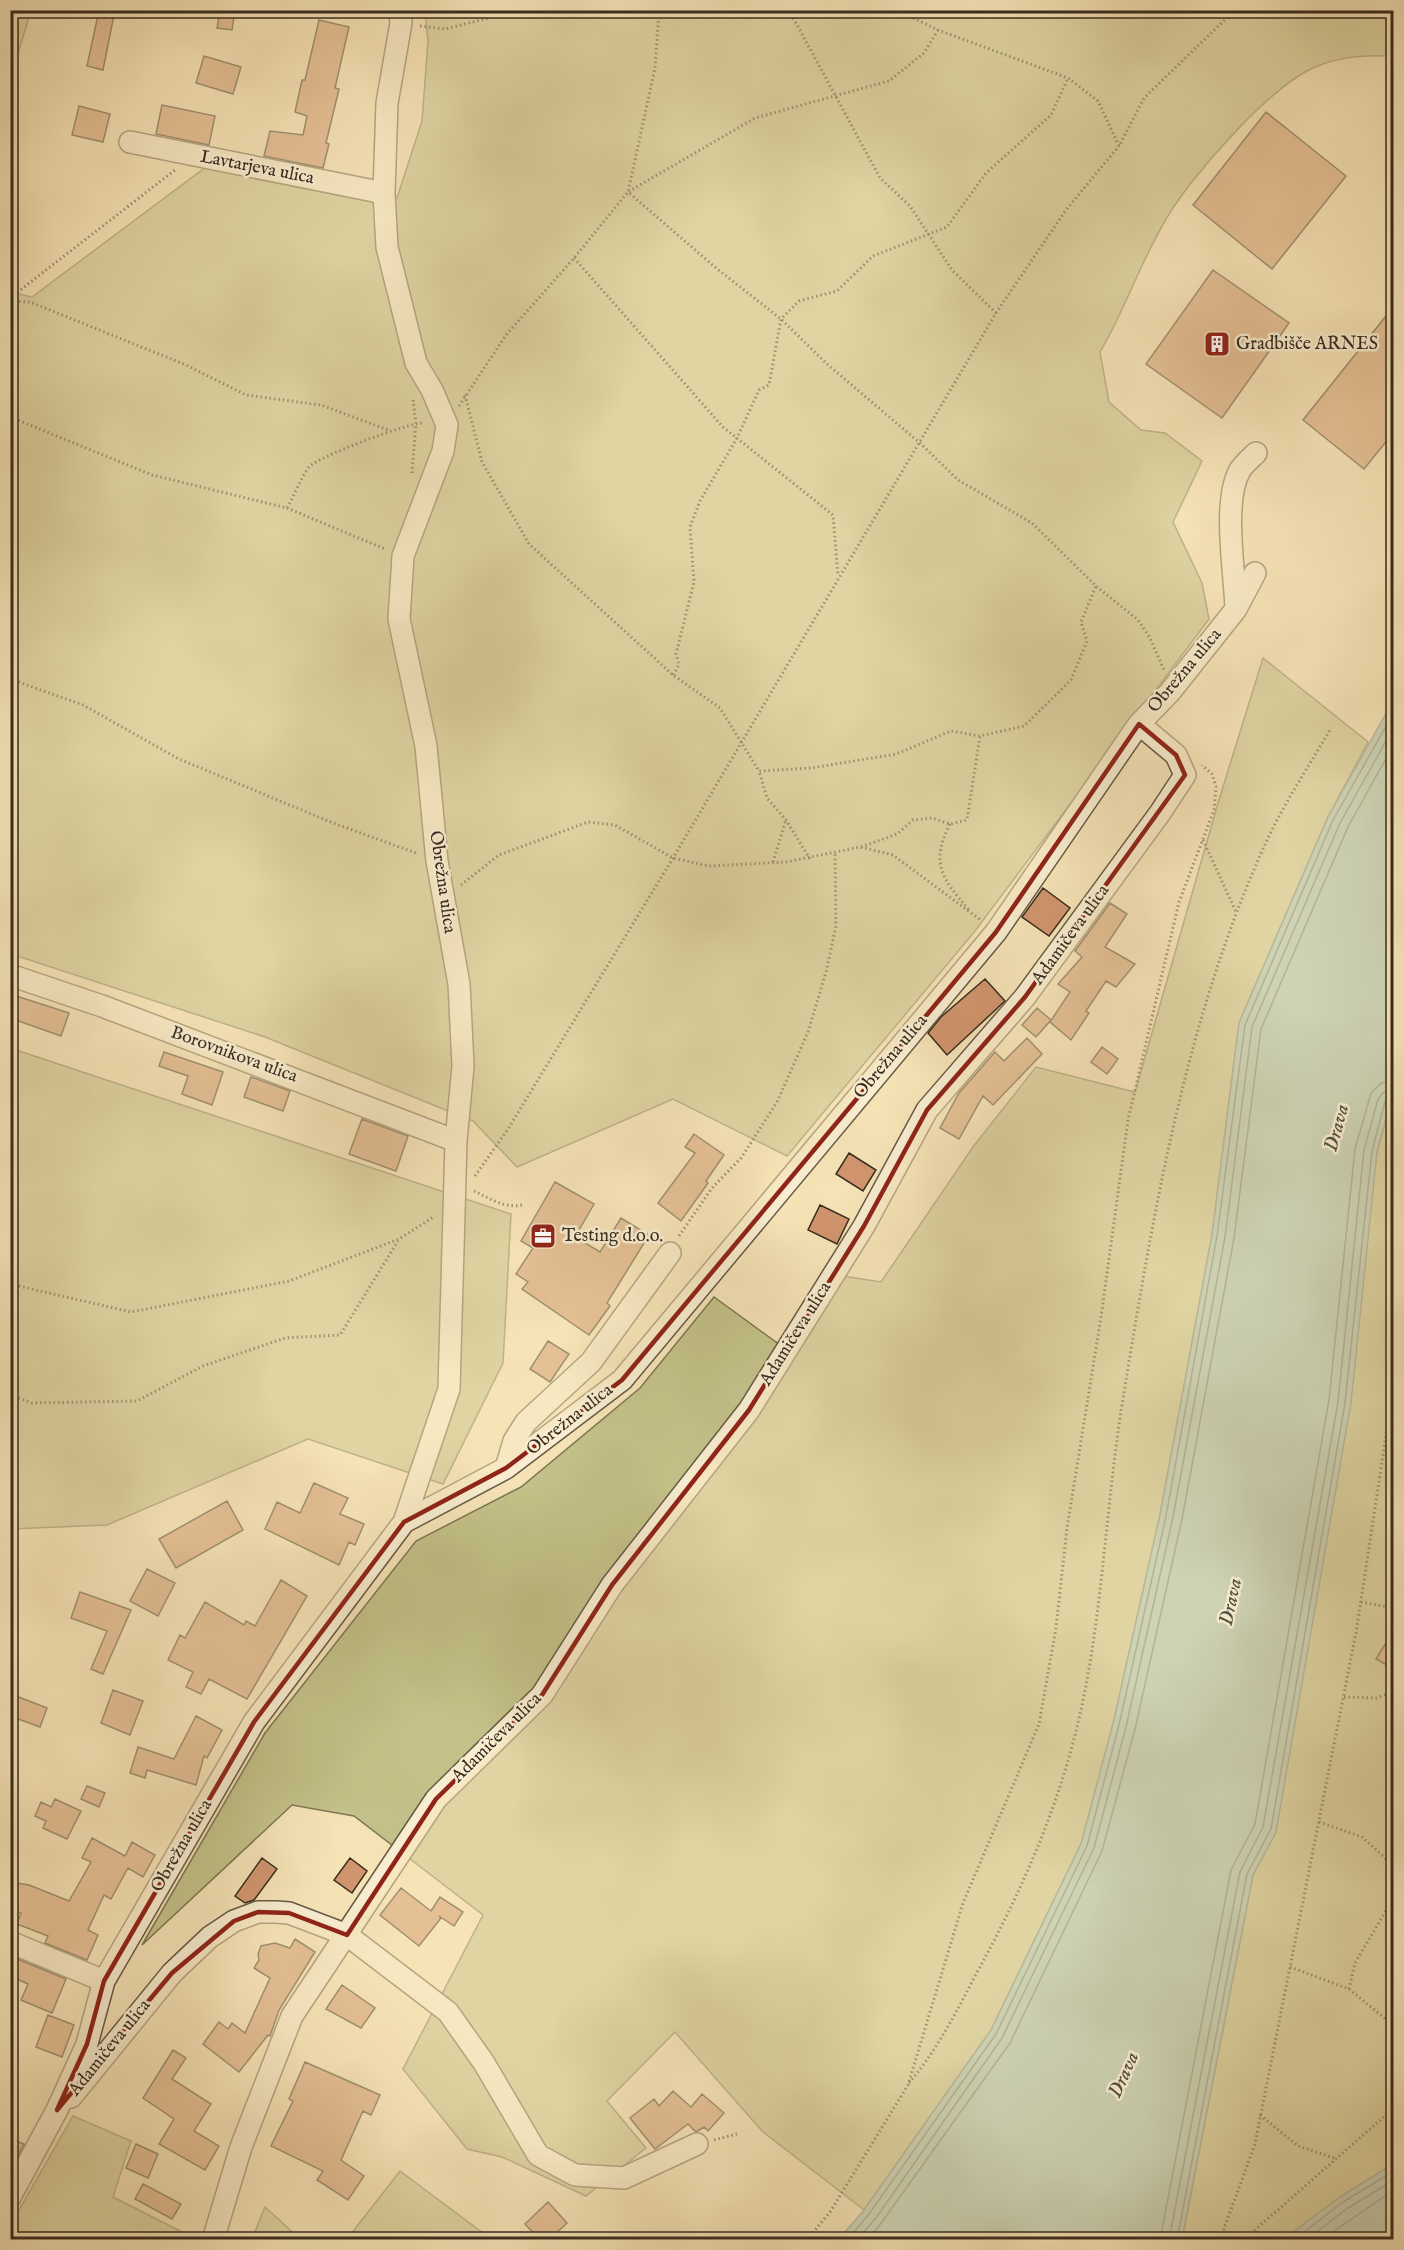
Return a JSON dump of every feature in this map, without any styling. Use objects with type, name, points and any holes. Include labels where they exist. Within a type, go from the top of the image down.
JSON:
[{"type":"street","points":[[400,16],[387,103],[384,193],[387,247],[399,303],[416,363],[432,390],[447,425]]},
{"type":"street","name":"Lavtarjeva ulica","points":[[130,142],[384,193]]},
{"type":"street","name":"Obrežna ulica","points":[[10,2197],[57,2110],[87,2044],[104,1981],[254,1722],[404,1522],[449,1389],[459,1192],[456,1141],[463,1066],[459,984],[437,861],[426,746],[399,619],[403,556],[442,451],[447,425]]},
{"type":"street","points":[[1236,609],[1231,552],[1233,488],[1240,469],[1256,453]]},
{"type":"street","name":"Obrežna ulica","points":[[404,1522],[506,1468],[622,1380],[996,932],[1139,724],[1170,692],[1236,609],[1256,573]]},
{"type":"street","points":[[1139,724],[1176,755]]},
{"type":"street","name":"Adamičeva ulica","points":[[213,2240],[241,2147],[292,2016],[436,1799],[542,1695],[612,1585],[748,1410],[864,1226],[927,1110],[1025,997],[1167,803],[1185,775],[1176,755]]},
{"type":"street","name":"Borovnikova ulica","points":[[10,975],[168,1030],[456,1141]]},
{"type":"street","name":"Obrežna ulica","points":[[506,1468],[514,1441],[526,1422],[591,1362],[670,1253]]},
{"type":"street","name":"Adamičeva ulica","points":[[57,2110],[79,2089],[172,1973],[210,1937],[234,1921],[258,1912],[289,1913],[347,1935],[398,1971],[448,2012],[484,2063],[538,2155],[575,2175],[624,2178],[698,2144]]},
{"type":"street","points":[[10,1942],[104,1981]]},
{"type":"path","points":[[400,16],[445,29],[520,10]]},
{"type":"path","points":[[628,192],[655,68],[659,10]]},
{"type":"path","points":[[789,10],[834,97],[880,178],[910,206],[952,270],[996,313]]},
{"type":"path","points":[[897,10],[938,30],[1068,78],[1098,101],[1119,146]]},
{"type":"path","points":[[10,1284],[131,1312],[290,1281],[399,1239],[459,1192],[508,1129],[817,618],[838,578],[996,313],[1066,210],[1119,146],[1144,98],[1235,10]]},
{"type":"path","points":[[287,508],[310,466],[390,431],[416,423],[447,425],[506,335],[628,192],[755,118],[889,81],[924,53],[938,30]]},
{"type":"path","points":[[673,675],[679,665],[676,654],[694,582],[690,527],[700,501],[736,438],[759,390],[769,385],[781,319],[800,301],[837,291],[873,256],[947,227],[986,173],[1051,115],[1068,78]]},
{"type":"path","points":[[10,299],[193,156]]},
{"type":"path","points":[[628,192],[716,268],[781,319],[827,364],[920,443],[958,480],[1032,523],[1096,586],[1138,620],[1162,664],[1170,692]]},
{"type":"path","points":[[574,258],[723,427],[833,515],[838,578]]},
{"type":"path","points":[[10,299],[30,302],[186,365],[246,395],[321,405],[390,431]]},
{"type":"path","points":[[412,391],[416,423],[412,452],[412,483]]},
{"type":"path","points":[[465,395],[482,462],[529,544],[673,675],[720,708],[759,771],[767,798],[786,820],[810,859]]},
{"type":"path","points":[[10,417],[152,475],[287,508],[403,556]]},
{"type":"path","points":[[759,771],[812,768],[896,754],[951,731],[980,736],[1024,726],[1071,680],[1087,641],[1081,622],[1096,586]]},
{"type":"path","points":[[10,679],[83,705],[179,759],[333,823],[437,861]]},
{"type":"path","points":[[807,2240],[830,2212],[908,2085],[932,2057],[991,1947],[1042,1838],[1077,1728],[1095,1636],[1122,1403],[1162,1186],[1193,1050],[1236,912],[1264,845],[1329,730]]},
{"type":"path","points":[[443,898],[499,855],[588,822],[615,825],[673,858],[709,866],[810,859],[860,847],[897,834],[913,820],[932,819],[951,824],[967,820],[980,736]]},
{"type":"path","points":[[908,2085],[963,1903],[1039,1724],[1056,1628],[1066,1528],[1101,1317],[1128,1120],[1179,902],[1214,810],[1216,787],[1212,774],[1196,760],[1176,755]]},
{"type":"path","points":[[773,862],[786,820]]},
{"type":"path","points":[[951,824],[938,859],[940,870],[957,896],[975,915]]},
{"type":"path","points":[[1203,840],[1236,912]]},
{"type":"path","points":[[860,847],[893,855],[996,932]]},
{"type":"path","points":[[670,1253],[690,1217],[712,1188],[741,1158],[777,1102],[808,1032],[826,972],[836,926],[835,853]]},
{"type":"path","points":[[459,1192],[514,1207],[522,1205]]},
{"type":"path","points":[[10,1395],[32,1403],[137,1401],[203,1366],[285,1338],[340,1335],[399,1239]]},
{"type":"path","points":[[1394,1383],[1361,1602],[1344,1697],[1255,2144],[1222,2234],[1247,2237],[1394,2108]]},
{"type":"path","points":[[1361,1602],[1394,1608]]},
{"type":"path","points":[[1344,1697],[1376,1698],[1394,1692]]},
{"type":"path","points":[[1319,1822],[1362,1837],[1394,1866]]},
{"type":"path","points":[[1349,1989],[1355,1963],[1394,1897]]},
{"type":"path","points":[[1289,1966],[1349,1989],[1394,2026]]},
{"type":"path","points":[[1260,2115],[1298,2146],[1337,2159]]},
{"type":"highlighted area","points":[[1139,724],[1176,755],[1185,775],[1025,997],[927,1110],[864,1226],[749,1410],[612,1585],[542,1695],[436,1799],[347,1935],[289,1913],[258,1912],[234,1921],[172,1973],[57,2110],[87,2044],[104,1981],[254,1722],[404,1522],[506,1468],[622,1380],[996,932]]},
{"type":"shaded area","points":[[10,11],[31,11],[11,76]]},
{"type":"shaded area","points":[[425,11],[1393,11],[1393,56],[1353,57],[1313,68],[1275,94],[1211,159],[1176,203],[1165,221],[1100,352],[1109,402],[1141,430],[1165,433],[1202,461],[1173,522],[1202,583],[1209,619],[975,931],[787,1156],[673,1099],[517,1167],[473,1121],[265,1037],[11,954],[10,292],[32,297],[210,164],[397,198],[422,121],[428,41]]},
{"type":"shaded area","points":[[1263,658],[1368,742],[1328,817],[1239,1023],[1212,1235],[1160,1515],[1113,1724],[1081,1844],[991,2030],[864,2210],[762,2131],[675,2032],[607,2101],[646,2148],[586,2196],[502,2157],[467,2149],[403,2069],[483,1915],[354,1816],[292,1805],[142,1945],[265,1733],[416,1541],[521,1487],[640,1388],[714,1297],[791,1353],[843,1276],[881,1282],[973,1147],[1036,1067],[1135,1092],[1218,803]]},
{"type":"shaded area","points":[[10,1048],[511,1214],[503,1363],[443,1484],[308,1439],[107,1525],[11,1529]]},
{"type":"shaded area","points":[[1393,1094],[1393,2164],[1340,2197],[1284,2239],[1182,2240],[1253,1875],[1276,1832],[1377,1152]]},
{"type":"shaded area","points":[[73,2116],[131,2141],[113,2197],[196,2239],[11,2239],[11,2224]]},
{"type":"shaded area","points":[[400,2171],[491,2239],[347,2239]]},
{"type":"shaded area","points":[[265,2207],[300,2239],[252,2239]]},
{"type":"water","name":"Drava","points":[[1393,701],[1393,1094],[1377,1152],[1351,1403],[1276,1832],[1253,1875],[1182,2239],[839,2239],[864,2210],[991,2030],[1081,1844],[1113,1724],[1160,1515],[1212,1235],[1239,1023],[1328,817]]},
{"type":"water","points":[[1393,2164],[1393,2239],[1284,2239],[1340,2197]]},
{"type":"building","points":[[99,10],[115,10],[103,70],[87,66]]},
{"type":"building","points":[[220,10],[235,10],[232,30],[217,28]]},
{"type":"building","points":[[319,20],[349,27],[335,88],[339,89],[326,143],[329,144],[323,168],[264,156],[270,131],[303,135],[307,116],[295,112]]},
{"type":"building","points":[[204,56],[241,67],[233,94],[196,83]]},
{"type":"building","points":[[162,105],[215,116],[209,145],[156,134]]},
{"type":"building","points":[[79,106],[110,114],[103,142],[72,135]]},
{"type":"building","points":[[1266,112],[1346,176],[1272,269],[1193,205]]},
{"type":"building","name":"Gradbišče ARNES","points":[[1213,270],[1289,323],[1222,418],[1146,364]]},
{"type":"building","points":[[1394,306],[1394,432],[1364,469],[1303,420]]},
{"type":"building","points":[[1043,888],[1070,908],[1049,936],[1022,917]]},
{"type":"building","points":[[1110,903],[1127,914],[1105,947],[1135,964],[1116,987],[1106,981],[1086,1011],[1089,1013],[1071,1040],[1050,1022],[1070,992],[1058,984],[1082,957],[1075,951]]},
{"type":"building","points":[[985,979],[1005,1001],[947,1055],[928,1033],[941,1017]]},
{"type":"building","points":[[10,994],[69,1013],[61,1036],[10,1018]]},
{"type":"building","points":[[1037,1008],[1051,1020],[1036,1037],[1022,1025]]},
{"type":"building","points":[[1027,1038],[1042,1054],[993,1105],[983,1096],[959,1139],[940,1128],[959,1093],[995,1052],[1004,1061]]},
{"type":"building","points":[[1102,1047],[1118,1059],[1107,1074],[1091,1062]]},
{"type":"building","points":[[164,1052],[223,1072],[212,1105],[182,1094],[188,1076],[159,1066]]},
{"type":"building","points":[[251,1077],[290,1091],[283,1111],[244,1097]]},
{"type":"building","points":[[362,1119],[408,1136],[396,1171],[349,1154]]},
{"type":"building","points":[[694,1134],[724,1155],[706,1181],[708,1183],[681,1221],[658,1203],[695,1153],[685,1147]]},
{"type":"building","points":[[849,1153],[876,1170],[863,1191],[836,1174]]},
{"type":"building","points":[[555,1182],[594,1204],[575,1237],[600,1252],[621,1218],[649,1235],[607,1303],[610,1306],[589,1335],[522,1289],[528,1282],[516,1274],[533,1248],[521,1241]]},
{"type":"building","points":[[820,1205],[849,1219],[837,1244],[808,1230]]},
{"type":"building","points":[[548,1341],[569,1354],[550,1382],[530,1369]]},
{"type":"building","points":[[314,1483],[348,1498],[340,1514],[364,1524],[355,1545],[349,1542],[339,1565],[265,1529],[277,1502],[300,1513]]},
{"type":"building","points":[[227,1501],[243,1530],[176,1568],[159,1539]]},
{"type":"building","points":[[147,1569],[175,1583],[158,1616],[130,1601]]},
{"type":"building","points":[[281,1580],[307,1596],[247,1699],[209,1679],[201,1694],[186,1687],[193,1672],[168,1660],[180,1635],[185,1638],[205,1602],[244,1625],[246,1621],[255,1626]]},
{"type":"building","points":[[80,1592],[131,1610],[103,1674],[91,1669],[107,1631],[71,1618]]},
{"type":"building","points":[[1394,1630],[1394,1669],[1376,1659]]},
{"type":"building","points":[[113,1690],[143,1701],[130,1735],[101,1723]]},
{"type":"building","points":[[16,1696],[47,1708],[40,1727],[10,1716]]},
{"type":"building","points":[[196,1716],[222,1730],[207,1758],[204,1756],[196,1785],[147,1770],[145,1778],[130,1773],[138,1747],[174,1759]]},
{"type":"building","points":[[87,1786],[105,1793],[99,1807],[81,1799]]},
{"type":"building","points":[[55,1799],[81,1811],[67,1839],[43,1828],[46,1821],[35,1816],[41,1802],[51,1807]]},
{"type":"building","points":[[92,1838],[125,1856],[132,1842],[155,1855],[143,1877],[128,1868],[111,1899],[104,1895],[88,1930],[98,1935],[87,1960],[45,1943],[48,1936],[17,1924],[21,1913],[10,1910],[10,1882],[29,1885],[69,1901],[91,1862],[82,1858]]},
{"type":"building","points":[[262,1858],[277,1869],[254,1900],[245,1903],[235,1896]]},
{"type":"building","points":[[350,1858],[367,1871],[352,1893],[334,1880]]},
{"type":"building","points":[[401,1888],[431,1911],[440,1897],[463,1912],[454,1926],[439,1916],[441,1918],[419,1946],[380,1915]]},
{"type":"building","points":[[295,1939],[315,1952],[279,2010],[270,2036],[268,2035],[239,2072],[203,2044],[219,2022],[228,2029],[232,2023],[245,2033],[270,1978],[254,1968],[259,1960],[258,1954],[261,1946],[275,1943],[290,1948]]},
{"type":"building","points":[[10,1956],[66,1979],[52,2013],[21,2000],[28,1984],[10,1976]]},
{"type":"building","points":[[342,1985],[375,2008],[361,2028],[326,2009]]},
{"type":"building","points":[[48,2015],[74,2025],[62,2057],[36,2047]]},
{"type":"building","points":[[173,2050],[186,2058],[172,2079],[211,2104],[194,2131],[219,2146],[205,2170],[159,2144],[174,2119],[143,2098]]},
{"type":"building","points":[[305,2062],[380,2095],[371,2115],[363,2111],[341,2160],[364,2176],[348,2200],[317,2180],[323,2171],[271,2146],[293,2101],[289,2099]]},
{"type":"building","points":[[673,2091],[691,2107],[702,2094],[724,2113],[708,2131],[704,2127],[696,2132],[688,2124],[655,2149],[630,2118],[654,2099],[659,2106]]},
{"type":"building","points":[[10,2139],[24,2144],[14,2163],[10,2161]]},
{"type":"building","points":[[136,2144],[158,2154],[148,2178],[126,2168]]},
{"type":"building","points":[[143,2184],[181,2204],[172,2219],[135,2199]]},
{"type":"building","points":[[548,2202],[567,2223],[549,2240],[540,2240],[525,2224]]},
{"type":"place","name":"Gradbišče ARNES","points":[[1217,344]]},
{"type":"place","name":"Testing d.o.o.","points":[[543,1236]]}]
